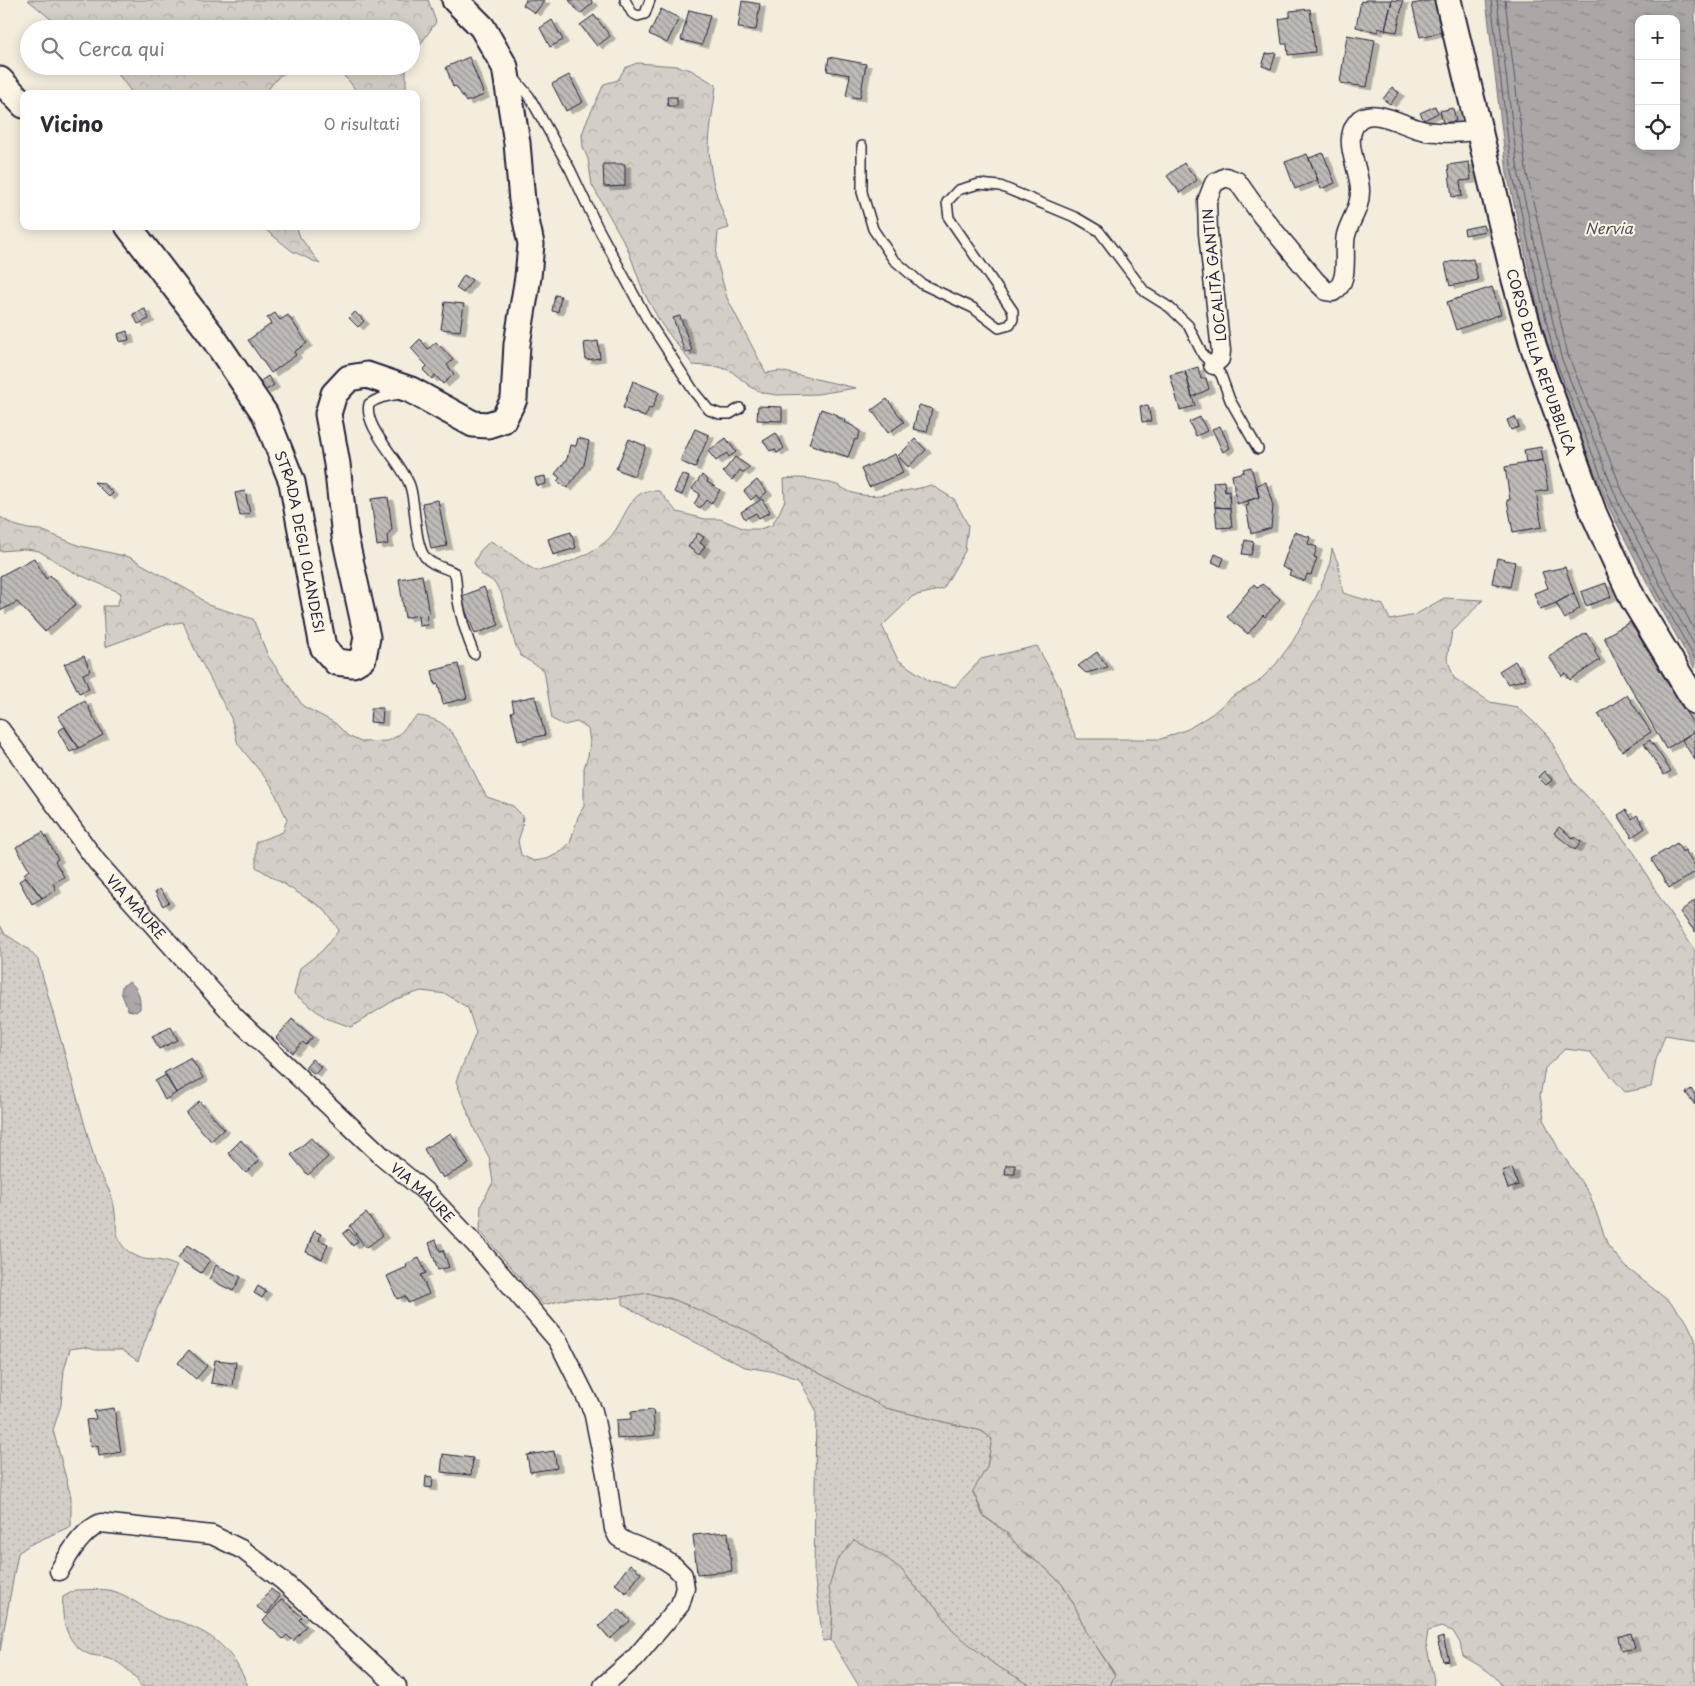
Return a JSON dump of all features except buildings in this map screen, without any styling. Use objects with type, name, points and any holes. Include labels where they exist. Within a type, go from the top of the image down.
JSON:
[{"type":"main road","name":"STRADA DEGLI OLANDESI","points":[[131,230],[210,333],[266,414],[292,482],[323,647],[336,662],[353,664],[363,658],[367,637],[345,537],[337,464],[328,414],[334,394],[349,378],[367,375],[412,390],[473,424],[488,425],[502,420],[514,399],[517,344],[528,277],[531,244],[522,201],[517,143],[505,67],[482,27],[455,0]]},
{"type":"main road","name":"CORSO DELLA REPUBBLICA","points":[[1448,0],[1534,348],[1594,514],[1634,599],[1695,701]]},
{"type":"main road","points":[[0,80],[20,101]]},
{"type":"street","name":"LOCALITÀ GANTIN","points":[[1214,365],[1220,360],[1222,351],[1206,201],[1214,183],[1226,177],[1237,181],[1261,215],[1309,274],[1326,291],[1332,292],[1338,289],[1342,280],[1346,236],[1359,205],[1360,190],[1352,155],[1352,134],[1358,121],[1366,116],[1375,115],[1399,121],[1419,130],[1438,133],[1479,130]]},
{"type":"street","name":"VIA MAURE","points":[[0,729],[96,862],[235,1017],[382,1156],[427,1193],[475,1244],[558,1341],[593,1411],[606,1474],[614,1529],[618,1537],[654,1553],[674,1566],[683,1575],[685,1588],[680,1605],[674,1613],[635,1658],[603,1686]]},
{"type":"street","points":[[59,1571],[69,1554],[93,1526],[101,1523],[212,1534],[242,1550],[283,1581],[397,1686]]},
{"type":"lane","points":[[625,0],[632,12],[638,16],[644,14],[650,0]]},
{"type":"lane","points":[[505,67],[529,96],[570,169],[597,226],[647,319],[695,393],[709,410],[720,414],[730,414],[740,408]]},
{"type":"lane","points":[[862,146],[862,192],[873,229],[893,259],[922,284],[973,308],[999,328],[1006,327],[1012,322],[1013,311],[950,218],[947,202],[958,190],[979,184],[1000,186],[1077,218],[1100,231],[1145,292],[1169,307],[1188,325],[1203,354],[1221,375],[1230,400],[1258,448]]},
{"type":"lane","points":[[412,390],[375,400],[369,404],[367,411],[376,432],[410,485],[424,556],[431,564],[445,567],[455,573],[457,598],[466,635],[474,654]]},
{"type":"green space","points":[[28,0],[428,0],[436,22],[420,45],[420,20],[52,20]]},
{"type":"green space","points":[[637,63],[677,66],[691,70],[716,85],[709,150],[715,190],[729,228],[718,231],[716,258],[727,298],[766,373],[780,371],[856,388],[817,394],[777,395],[764,393],[752,388],[731,371],[719,367],[693,365],[662,325],[644,293],[627,247],[592,185],[588,159],[583,147],[582,135],[586,123],[604,84],[618,80],[625,68]]},
{"type":"green space","points":[[119,75],[280,75],[267,90],[130,90]]},
{"type":"green space","points":[[343,75],[406,75],[406,90],[355,90]]},
{"type":"green space","points":[[266,230],[297,230],[300,237],[320,264],[292,251]]},
{"type":"green space","points":[[798,478],[827,482],[850,492],[871,496],[931,485],[954,499],[968,525],[965,551],[943,589],[913,596],[882,626],[898,660],[931,682],[955,687],[981,659],[1037,646],[1060,688],[1065,714],[1077,739],[1161,739],[1188,729],[1212,714],[1233,696],[1257,683],[1276,664],[1293,641],[1329,568],[1332,549],[1338,563],[1343,593],[1383,605],[1390,620],[1415,615],[1444,598],[1483,600],[1452,632],[1447,658],[1454,678],[1490,702],[1517,707],[1548,736],[1574,783],[1605,815],[1635,854],[1658,895],[1695,951],[1695,1040],[1665,1035],[1656,1060],[1651,1087],[1625,1092],[1590,1052],[1565,1049],[1545,1068],[1540,1096],[1545,1123],[1558,1148],[1590,1195],[1608,1246],[1627,1268],[1670,1302],[1687,1322],[1695,1339],[1695,1686],[1502,1686],[1489,1672],[1463,1656],[1460,1643],[1453,1631],[1441,1627],[1428,1631],[1426,1644],[1434,1680],[1433,1686],[1110,1686],[1115,1674],[1086,1631],[1075,1606],[1062,1584],[1043,1566],[1023,1552],[1006,1532],[984,1516],[973,1491],[987,1467],[992,1439],[982,1431],[886,1408],[792,1359],[748,1331],[675,1300],[648,1293],[598,1300],[572,1298],[543,1305],[480,1231],[481,1205],[493,1182],[489,1157],[475,1131],[456,1081],[476,1033],[468,1008],[446,994],[421,991],[396,999],[351,1027],[326,1018],[294,994],[300,968],[322,951],[339,930],[324,909],[256,867],[256,842],[283,832],[287,819],[271,785],[238,744],[231,718],[194,648],[183,622],[168,624],[105,647],[103,606],[117,606],[121,593],[73,572],[39,551],[26,549],[0,551],[0,517],[14,525],[41,530],[80,546],[129,557],[195,594],[208,605],[253,619],[268,656],[303,706],[335,723],[348,736],[361,742],[388,741],[399,735],[418,716],[441,723],[456,739],[487,797],[513,806],[523,816],[522,829],[518,841],[521,855],[534,861],[547,859],[559,853],[570,843],[578,817],[584,806],[584,768],[590,742],[588,729],[577,722],[564,725],[552,719],[544,670],[521,656],[515,644],[501,592],[493,581],[481,574],[474,563],[480,551],[490,541],[537,571],[555,567],[580,557],[604,543],[615,531],[632,502],[644,492],[649,491],[659,491],[677,512],[705,519],[720,519],[745,529],[760,529],[772,525],[779,513],[785,500],[784,479]]},
{"type":"green space","points":[[0,925],[5,934],[28,949],[38,960],[97,1168],[113,1201],[116,1228],[120,1241],[128,1251],[140,1258],[162,1261],[177,1266],[156,1311],[138,1361],[122,1350],[96,1350],[84,1347],[70,1349],[64,1370],[61,1405],[53,1430],[71,1497],[71,1526],[29,1545],[18,1553],[0,1651]]},
{"type":"green space","points":[[648,1293],[675,1300],[748,1331],[792,1359],[886,1408],[982,1431],[992,1439],[987,1467],[973,1492],[983,1516],[1006,1532],[1023,1552],[1043,1566],[1062,1584],[1075,1606],[1086,1631],[1115,1675],[1110,1686],[1032,1686],[1019,1680],[995,1665],[953,1632],[938,1609],[918,1590],[901,1569],[830,1587],[833,1612],[831,1640],[823,1641],[814,1572],[816,1410],[799,1379],[777,1372],[745,1367],[649,1320],[623,1304],[623,1295]]},
{"type":"green space","points":[[854,1540],[878,1552],[901,1569],[918,1590],[938,1609],[954,1632],[995,1665],[1032,1686],[859,1686],[831,1640],[833,1612],[829,1587],[837,1560]]},
{"type":"green space","points":[[99,1589],[120,1593],[163,1618],[178,1621],[203,1632],[213,1638],[229,1653],[248,1686],[140,1686],[134,1676],[119,1663],[106,1657],[91,1655],[83,1651],[71,1638],[64,1623],[63,1597],[75,1590]]},
{"type":"water","name":"Nervia","points":[[1486,0],[1695,0],[1695,669],[1653,594],[1609,508],[1550,361],[1507,173]]},
{"type":"water","points":[[129,982],[137,990],[140,1002],[140,1009],[136,1012],[128,1010],[121,992],[122,986]]}]
